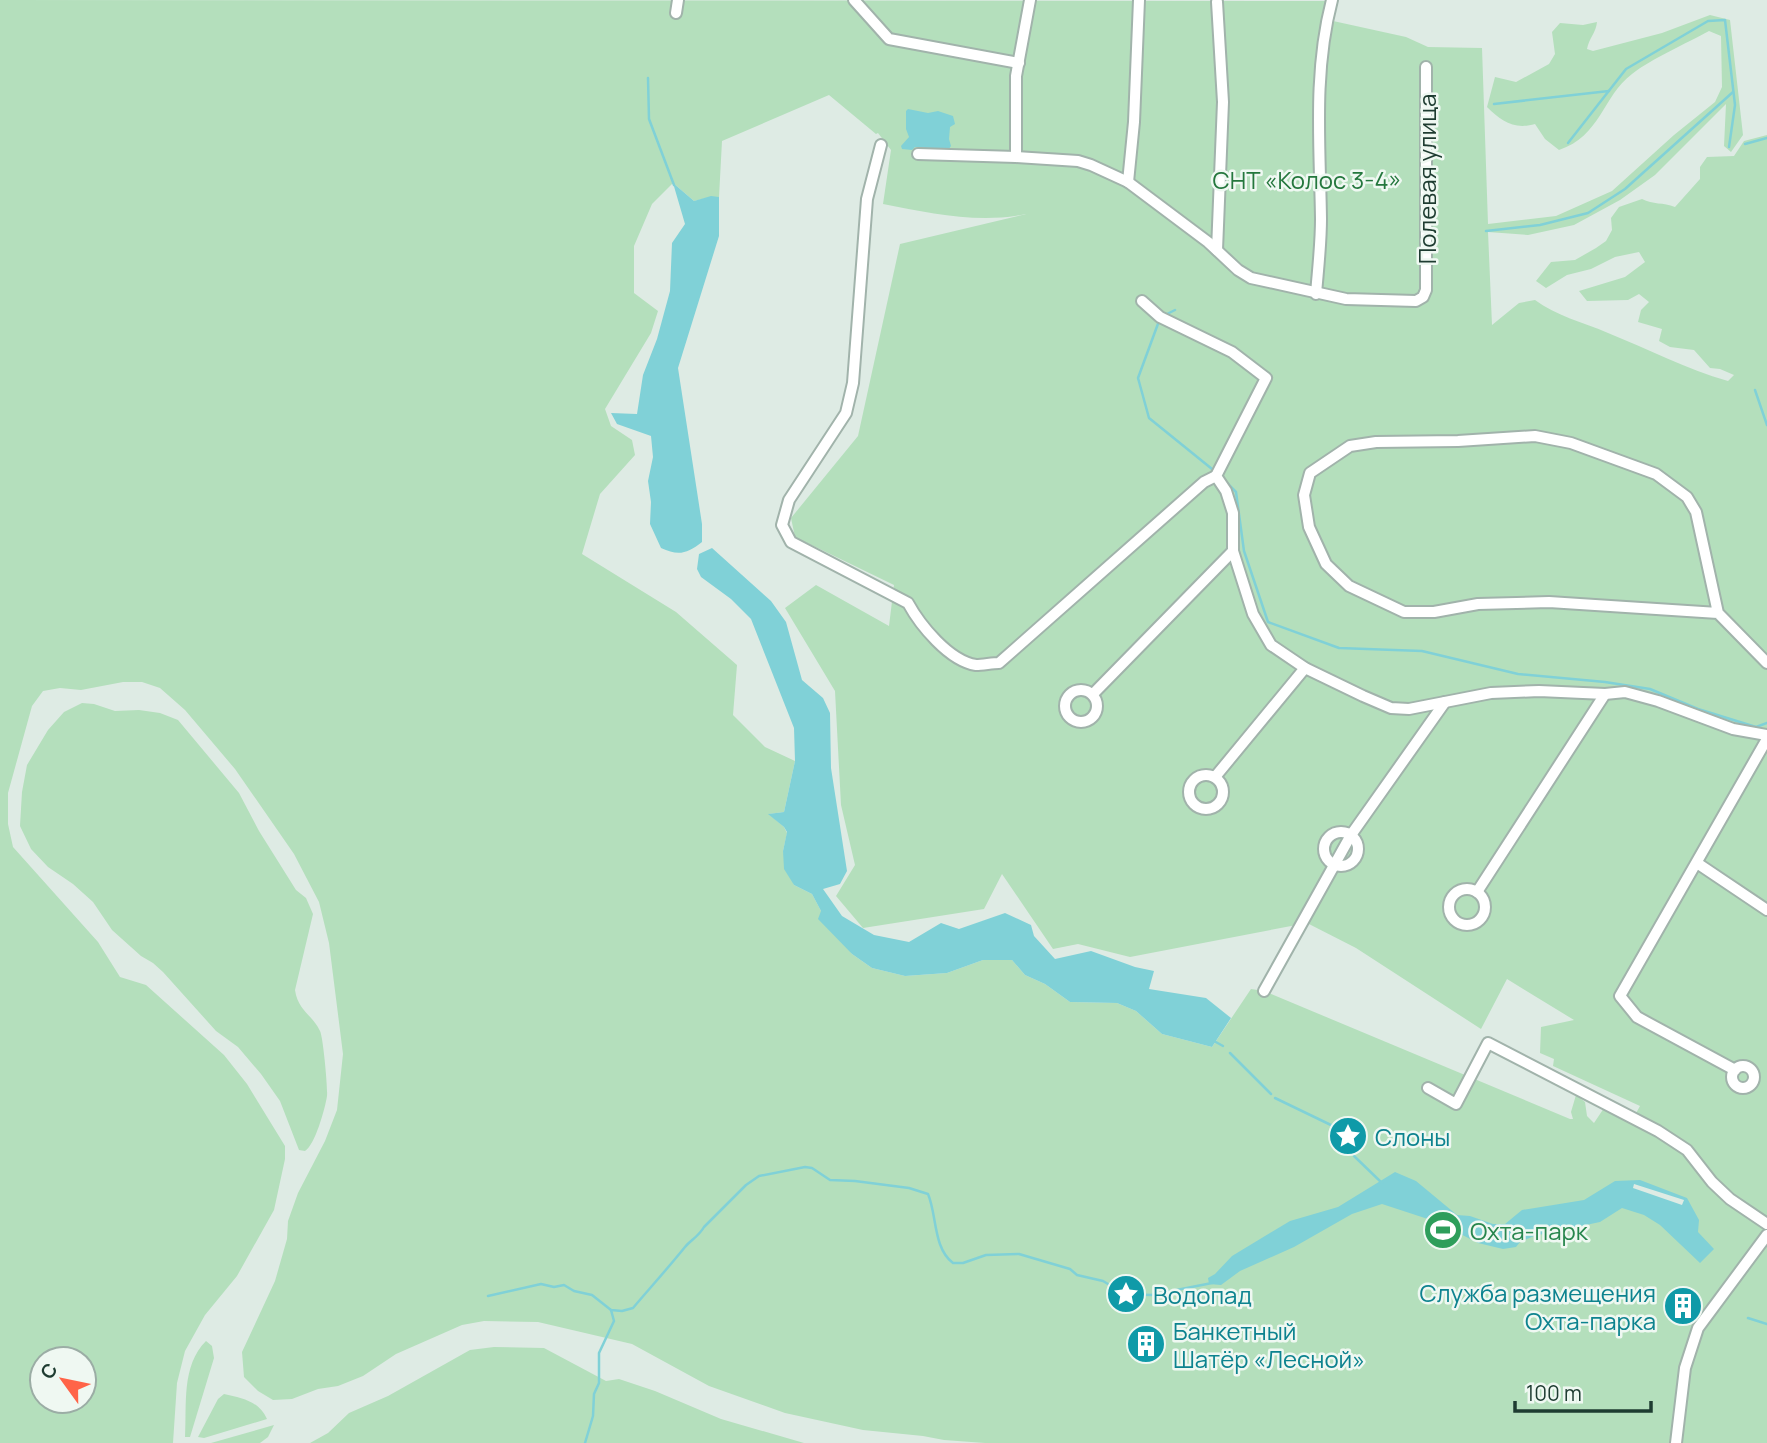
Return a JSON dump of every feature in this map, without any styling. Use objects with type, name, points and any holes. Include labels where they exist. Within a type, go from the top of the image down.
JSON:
[{"type":"street","points":[[677,13],[678,0]]},
{"type":"street","points":[[854,0],[889,39],[1019,63]]},
{"type":"street","points":[[1016,157],[1016,76],[1030,0]]},
{"type":"street","points":[[1128,182],[1134,122],[1139,0]]},
{"type":"street","points":[[918,154],[1078,161],[1128,182],[1251,278],[1316,294],[1321,223],[1319,94],[1323,41],[1332,0]]},
{"type":"street","points":[[1217,2],[1223,102],[1217,250]]},
{"type":"street","name":"Полевая улица","points":[[1316,294],[1354,300],[1416,301],[1423,297],[1426,290],[1426,67]]},
{"type":"street","points":[[881,145],[867,199],[853,383],[846,412],[789,500],[782,525],[792,542],[908,603],[918,621],[954,656],[976,665],[999,663],[1204,482],[1217,474],[1266,378],[1232,352],[1160,317],[1142,301]]},
{"type":"street","points":[[1718,613],[1549,602],[1478,604],[1434,612],[1396,609],[1349,586],[1326,564],[1308,527],[1304,495],[1310,473],[1350,446],[1376,442],[1535,436],[1571,443],[1656,474],[1687,497],[1696,512],[1718,613],[1767,663]]},
{"type":"street","points":[[1217,474],[1233,513],[1233,551],[1254,614],[1271,645],[1305,668],[1391,708],[1409,709],[1491,693],[1625,692],[1658,701],[1733,729],[1767,737],[1698,863],[1620,996],[1637,1017],[1735,1070]]},
{"type":"street","points":[[1093,694],[1233,551]]},
{"type":"street","points":[[1215,776],[1305,668]]},
{"type":"street","points":[[1477,892],[1605,694]]},
{"type":"street","points":[[1264,991],[1351,835],[1445,702]]},
{"type":"street","points":[[1334,865],[1324,854],[1324,843],[1331,834],[1342,831],[1351,835]]},
{"type":"street","points":[[1698,863],[1767,910]]},
{"type":"street","points":[[1428,1088],[1456,1104],[1488,1043],[1658,1131],[1687,1150],[1712,1182],[1730,1199],[1767,1224]]},
{"type":"street","points":[[1676,1443],[1685,1367],[1698,1328],[1767,1235]]},
{"type":"green space","name":"СНТ «Колос 3-4»","points":[[0,0],[1328,1],[1324,19],[1406,37],[1428,47],[1482,48],[1488,224],[1556,216],[1612,191],[1715,102],[1722,87],[1721,36],[1709,31],[1640,68],[1622,83],[1593,126],[1573,144],[1559,150],[1545,139],[1535,124],[1521,126],[1508,123],[1487,107],[1495,77],[1516,82],[1549,64],[1555,54],[1552,32],[1560,23],[1583,25],[1597,22],[1587,49],[1593,51],[1662,33],[1710,15],[1730,20],[1743,135],[1731,152],[1724,146],[1726,104],[1655,175],[1620,200],[1574,225],[1528,235],[1488,232],[1492,325],[1519,303],[1535,300],[1561,315],[1728,381],[1734,375],[1710,368],[1694,350],[1670,347],[1659,341],[1662,329],[1638,322],[1641,310],[1649,302],[1639,294],[1628,300],[1587,301],[1579,291],[1625,277],[1645,262],[1639,252],[1615,257],[1591,269],[1567,275],[1546,288],[1536,281],[1551,262],[1575,260],[1606,241],[1612,230],[1611,218],[1619,207],[1642,199],[1675,207],[1700,179],[1700,167],[1707,157],[1734,156],[1744,141],[1767,135],[1767,1443],[985,1443],[944,1440],[863,1430],[785,1413],[709,1386],[632,1344],[538,1322],[484,1321],[462,1325],[396,1354],[363,1376],[338,1386],[318,1389],[292,1399],[273,1400],[258,1391],[244,1377],[242,1352],[275,1281],[287,1239],[288,1221],[298,1193],[325,1141],[337,1110],[343,1054],[329,943],[319,902],[294,854],[235,769],[185,710],[160,688],[142,682],[123,682],[81,690],[60,688],[43,691],[32,706],[8,793],[8,824],[13,847],[98,942],[120,977],[146,985],[224,1055],[247,1084],[285,1146],[285,1159],[274,1210],[237,1276],[205,1315],[185,1351],[177,1383],[173,1443],[0,1443]],"holes":[[[829,95],[878,133],[891,150],[883,204],[972,218],[1026,214],[900,244],[858,436],[791,518],[795,537],[894,585],[889,626],[816,585],[785,608],[835,691],[841,805],[855,865],[836,896],[863,928],[984,909],[1002,874],[1053,949],[1078,944],[1130,957],[1307,923],[1356,948],[1481,1029],[1507,979],[1574,1020],[1541,1027],[1540,1053],[1554,1059],[1553,1066],[1640,1106],[1635,1115],[1604,1108],[1594,1123],[1587,1116],[1585,1102],[1576,1095],[1571,1112],[1573,1119],[1570,1119],[1264,991],[1251,989],[1212,1047],[1162,1034],[1136,1011],[1117,1003],[1070,1002],[1045,984],[1025,975],[1012,960],[983,960],[947,973],[905,976],[872,968],[852,954],[812,894],[794,885],[783,851],[787,833],[769,814],[784,812],[795,761],[765,747],[733,715],[737,665],[676,612],[582,554],[600,494],[635,455],[632,440],[611,426],[605,409],[651,333],[658,311],[634,293],[634,246],[652,204],[673,183],[694,201],[719,197],[722,141]]]},
{"type":"green space","points":[[82,703],[115,711],[160,713],[178,720],[239,793],[296,890],[306,898],[313,914],[295,990],[302,1008],[320,1031],[327,1091],[319,1126],[305,1151],[299,1150],[280,1101],[238,1047],[216,1031],[163,972],[112,930],[93,902],[48,867],[31,849],[20,826],[27,765],[48,730],[64,712]]},
{"type":"green space","points":[[206,1341],[212,1346],[214,1358],[190,1437],[185,1437],[189,1374],[192,1362]]},
{"type":"green space","points":[[494,1347],[544,1348],[606,1381],[619,1379],[721,1419],[804,1443],[310,1443],[328,1433],[349,1413],[388,1396],[470,1350]]},
{"type":"green space","points":[[224,1394],[255,1404],[267,1419],[204,1438],[198,1437],[218,1399]]},
{"type":"green space","points":[[274,1425],[268,1437],[260,1443],[211,1443]]},
{"type":"water","points":[[908,109],[928,113],[938,111],[953,116],[955,124],[950,127],[951,146],[948,150],[915,147],[912,150],[902,149],[901,146],[909,137],[906,129]]},
{"type":"water","points":[[673,183],[694,201],[711,196],[719,197],[719,236],[678,368],[702,524],[702,542],[692,549],[677,553],[661,548],[650,524],[648,481],[653,457],[651,436],[617,424],[611,413],[637,414],[643,375],[657,339],[670,291],[672,243],[685,224]]},
{"type":"water","points":[[712,548],[771,601],[786,622],[802,680],[823,698],[830,713],[831,768],[847,871],[840,884],[823,889],[842,916],[874,935],[909,942],[941,923],[959,929],[1005,913],[1031,925],[1034,936],[1055,959],[1091,951],[1154,971],[1149,989],[1206,998],[1231,1018],[1212,1047],[1162,1034],[1136,1011],[1117,1003],[1070,1002],[1045,984],[1025,975],[1012,960],[983,960],[947,973],[905,976],[872,968],[852,954],[818,919],[821,911],[812,894],[794,885],[784,869],[783,851],[787,832],[768,814],[784,812],[795,761],[794,728],[751,619],[731,599],[701,577],[697,569],[699,554]]},
{"type":"water","points":[[1395,1172],[1416,1181],[1457,1215],[1470,1216],[1493,1224],[1505,1224],[1522,1210],[1584,1200],[1615,1181],[1640,1180],[1687,1198],[1699,1220],[1698,1232],[1714,1249],[1700,1263],[1660,1225],[1644,1215],[1622,1208],[1600,1222],[1534,1236],[1520,1242],[1516,1247],[1503,1249],[1478,1243],[1437,1222],[1382,1204],[1352,1214],[1294,1247],[1240,1271],[1221,1285],[1209,1284],[1208,1278],[1232,1256],[1290,1221],[1338,1207]]},
{"type":"pier","points":[[1634,1184],[1684,1200],[1682,1205],[1633,1188]]},
{"type":"waterway","points":[[1568,143],[1626,69],[1708,21],[1725,20],[1735,105],[1729,147]]},
{"type":"waterway","points":[[648,78],[649,119],[674,185]]},
{"type":"waterway","points":[[1494,104],[1609,91]]},
{"type":"waterway","points":[[1486,231],[1540,225],[1588,213],[1625,189],[1733,92]]},
{"type":"waterway","points":[[1745,144],[1767,138]]},
{"type":"waterway","points":[[1165,315],[1175,310]]},
{"type":"waterway","points":[[1159,321],[1138,378],[1149,418],[1212,469]]},
{"type":"waterway","points":[[1755,390],[1767,425]]},
{"type":"waterway","points":[[1227,483],[1236,492],[1244,551],[1268,622],[1339,648],[1422,651],[1518,674],[1650,689],[1698,709],[1756,727],[1767,723]]},
{"type":"waterway","points":[[1214,1041],[1223,1046]]},
{"type":"waterway","points":[[1230,1053],[1271,1094]]},
{"type":"waterway","points":[[1275,1098],[1333,1126],[1345,1141]]},
{"type":"waterway","points":[[1354,1156],[1382,1183]]},
{"type":"waterway","points":[[488,1296],[541,1284],[554,1287],[564,1285],[574,1291],[592,1295],[611,1310],[633,1308],[685,1247],[746,1185],[759,1176],[805,1167],[812,1168],[830,1180],[909,1188],[928,1194],[942,1249],[953,1263],[963,1263],[986,1255],[1019,1254],[1070,1269],[1077,1275],[1103,1281],[1113,1287],[1120,1297],[1126,1294],[1151,1295],[1212,1283]]},
{"type":"waterway","points":[[585,1443],[593,1416],[594,1394],[599,1383],[599,1353],[614,1321],[611,1310]]},
{"type":"waterway","points":[[1748,1318],[1767,1324]]},
{"type":"place","name":"Слоны","points":[[1348,1136]]},
{"type":"place","name":"Охта-парк","points":[[1443,1230]]},
{"type":"place","name":"Водопад","points":[[1126,1294]]},
{"type":"place","name":"Служба размещения Охта-парка","points":[[1683,1306]]},
{"type":"place","name":"Банкетный Шатёр «Лесной»","points":[[1146,1344]]}]
